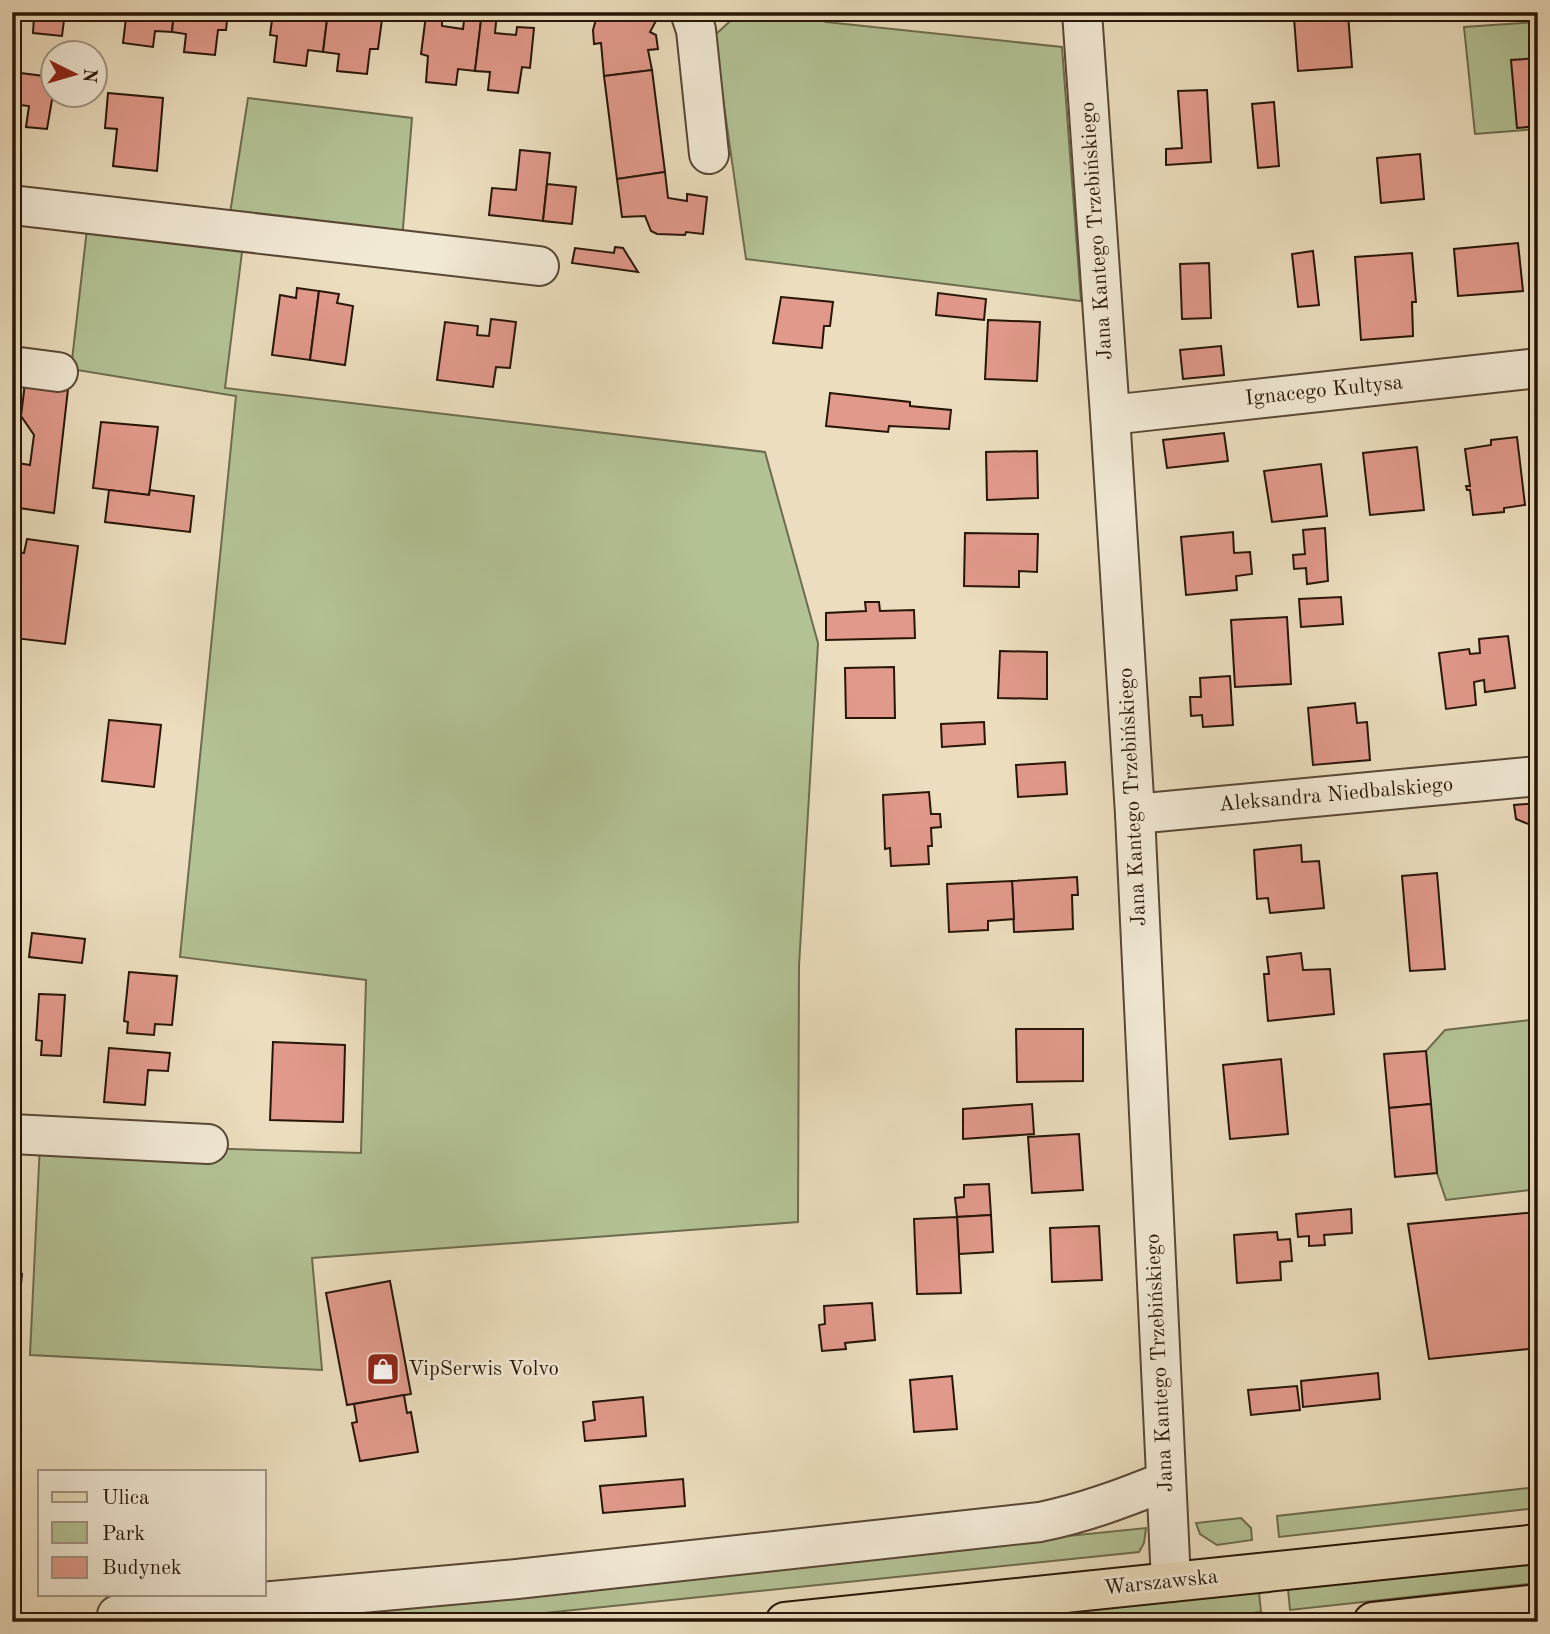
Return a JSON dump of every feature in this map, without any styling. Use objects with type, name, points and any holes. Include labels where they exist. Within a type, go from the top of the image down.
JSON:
[{"type":"main road","name":"Warszawska","points":[[785,1622],[1538,1544]]},
{"type":"main road","points":[[1373,1622],[1538,1604]]},
{"type":"street","points":[[690,12],[696,30],[709,154]]},
{"type":"street","name":"Jana Kantego Trzebińskiego","points":[[1082,12],[1135,814],[1171,1582]]},
{"type":"street","points":[[12,205],[539,266]]},
{"type":"street","points":[[12,366],[58,372]]},
{"type":"street","name":"Ignacego Kultysa","points":[[1110,415],[1538,368]]},
{"type":"street","name":"Aleksandra Niedbalskiego","points":[[1135,814],[1538,776]]},
{"type":"street","points":[[12,1134],[208,1144]]},
{"type":"street","points":[[118,1622],[117,1615],[517,1579],[1040,1522],[1107,1505],[1166,1481]]},
{"type":"green space","points":[[740,12],[806,12],[826,22],[1062,47],[1081,301],[746,259],[714,36]]},
{"type":"green space","points":[[1538,22],[1538,129],[1475,134],[1464,27]]},
{"type":"green space","points":[[248,98],[412,118],[402,240],[246,220],[225,388],[765,452],[818,643],[799,966],[798,1222],[312,1258],[322,1370],[30,1355],[40,1143],[361,1153],[366,980],[180,957],[236,396],[71,369],[90,203],[229,220]]},
{"type":"green space","points":[[1538,1019],[1538,1189],[1446,1200],[1437,1173],[1426,1051],[1445,1030]]},
{"type":"green space","points":[[1538,1487],[1538,1508],[1279,1537],[1277,1516]]},
{"type":"green space","points":[[1241,1518],[1251,1528],[1252,1540],[1217,1545],[1200,1534],[1196,1523]]},
{"type":"green space","points":[[1146,1528],[1144,1543],[1139,1552],[458,1622],[219,1622]]},
{"type":"green space","points":[[1538,1564],[1538,1583],[1290,1610],[1288,1589]]},
{"type":"green space","points":[[1259,1592],[1261,1612],[1172,1622],[974,1622]]},
{"type":"building","points":[[20,12],[65,12],[62,36],[33,33],[34,16]]},
{"type":"building","points":[[119,12],[174,12],[172,32],[155,31],[153,47],[123,43],[126,18],[118,17]]},
{"type":"building","points":[[174,12],[228,12],[226,30],[218,30],[215,55],[184,52],[186,34],[172,32]]},
{"type":"building","points":[[273,12],[328,12],[323,52],[308,50],[306,66],[274,62],[277,36],[270,35]]},
{"type":"building","points":[[328,12],[344,12],[365,17],[365,12],[383,12],[378,49],[370,49],[367,74],[337,71],[339,54],[323,52]]},
{"type":"building","points":[[465,12],[482,12],[475,71],[458,69],[456,85],[426,82],[428,56],[421,54],[426,15],[442,17],[442,26],[463,29]]},
{"type":"building","points":[[482,12],[497,12],[495,33],[516,35],[517,27],[534,28],[530,68],[522,67],[518,93],[488,90],[490,72],[475,71]]},
{"type":"building","points":[[598,12],[648,12],[658,17],[650,32],[656,35],[658,49],[648,50],[652,70],[604,76],[601,43],[594,44],[593,30]]},
{"type":"building","points":[[1348,14],[1352,67],[1298,71],[1294,18]]},
{"type":"building","points":[[1538,58],[1538,126],[1517,128],[1511,60]]},
{"type":"building","points":[[652,70],[665,172],[617,179],[604,76]]},
{"type":"building","points":[[12,72],[38,75],[38,108],[51,108],[47,129],[26,127],[29,106],[12,104]]},
{"type":"building","points":[[1207,90],[1211,162],[1166,165],[1166,149],[1182,148],[1178,91]]},
{"type":"building","points":[[108,93],[163,98],[157,171],[113,166],[117,129],[105,128]]},
{"type":"building","points":[[1274,102],[1279,166],[1258,168],[1252,104]]},
{"type":"building","points":[[520,150],[550,153],[543,221],[489,215],[492,188],[516,190]]},
{"type":"building","points":[[1420,154],[1424,199],[1381,203],[1377,158]]},
{"type":"building","points":[[665,172],[668,198],[687,201],[687,194],[707,197],[703,234],[657,234],[651,231],[645,216],[622,217],[617,179]]},
{"type":"building","points":[[547,184],[576,187],[572,224],[543,221]]},
{"type":"building","points":[[1518,243],[1523,291],[1458,296],[1454,249]]},
{"type":"building","points":[[615,247],[623,248],[638,272],[572,263],[575,248],[614,253]]},
{"type":"building","points":[[1313,251],[1319,305],[1298,307],[1292,254]]},
{"type":"building","points":[[1412,253],[1416,302],[1412,302],[1413,336],[1361,340],[1355,257]]},
{"type":"building","points":[[1209,263],[1211,318],[1182,319],[1180,264]]},
{"type":"building","points":[[297,288],[319,291],[310,360],[272,355],[280,295],[296,298]]},
{"type":"building","points":[[319,291],[339,294],[337,303],[353,306],[345,365],[310,360]]},
{"type":"building","points":[[938,293],[986,299],[984,320],[936,315]]},
{"type":"building","points":[[781,297],[833,302],[830,326],[824,326],[822,348],[773,343]]},
{"type":"building","points":[[491,319],[516,322],[510,368],[496,367],[493,387],[437,380],[445,322],[478,326],[477,335],[489,336]]},
{"type":"building","points":[[988,320],[1040,322],[1037,381],[985,379]]},
{"type":"building","points":[[1221,346],[1224,375],[1183,379],[1180,350]]},
{"type":"building","points":[[25,383],[68,389],[54,513],[12,507],[12,462],[30,465],[34,435],[21,416]]},
{"type":"building","points":[[830,393],[910,402],[910,406],[951,410],[949,429],[889,426],[888,432],[826,426]]},
{"type":"building","points":[[101,422],[158,427],[149,495],[93,488]]},
{"type":"building","points":[[1224,433],[1228,461],[1167,468],[1163,440]]},
{"type":"building","points":[[1517,437],[1525,505],[1504,508],[1504,512],[1473,515],[1470,490],[1467,490],[1466,486],[1470,486],[1465,449],[1491,445],[1491,440]]},
{"type":"building","points":[[1417,447],[1424,510],[1370,515],[1363,453]]},
{"type":"building","points":[[1037,451],[1038,498],[987,500],[986,452]]},
{"type":"building","points":[[1321,464],[1327,516],[1272,522],[1264,471]]},
{"type":"building","points":[[109,490],[149,495],[150,490],[194,496],[190,532],[105,522]]},
{"type":"building","points":[[1325,528],[1328,581],[1307,584],[1306,568],[1294,569],[1293,555],[1305,554],[1303,530]]},
{"type":"building","points":[[1233,532],[1234,553],[1250,552],[1252,574],[1236,576],[1237,590],[1186,595],[1181,537]]},
{"type":"building","points":[[965,533],[1038,534],[1037,572],[1019,571],[1019,587],[964,586]]},
{"type":"building","points":[[27,539],[78,546],[65,644],[14,638],[16,623],[12,622],[12,552],[24,553]]},
{"type":"building","points":[[1341,597],[1343,624],[1301,627],[1299,599]]},
{"type":"building","points":[[865,602],[879,602],[880,611],[914,610],[915,638],[826,640],[826,613],[866,611]]},
{"type":"building","points":[[1287,617],[1291,684],[1235,687],[1231,620]]},
{"type":"building","points":[[1508,636],[1515,688],[1485,692],[1484,680],[1474,682],[1476,705],[1446,709],[1439,653],[1469,649],[1470,654],[1480,653],[1479,639]]},
{"type":"building","points":[[1000,651],[1047,652],[1047,699],[998,698]]},
{"type":"building","points":[[894,667],[895,718],[846,718],[845,668]]},
{"type":"building","points":[[1230,676],[1233,725],[1203,727],[1202,715],[1191,716],[1190,697],[1201,697],[1200,678]]},
{"type":"building","points":[[1355,703],[1357,723],[1367,722],[1370,760],[1313,765],[1308,708]]},
{"type":"building","points":[[109,720],[161,725],[154,787],[102,781]]},
{"type":"building","points":[[984,722],[985,744],[942,747],[941,724]]},
{"type":"building","points":[[1065,762],[1067,794],[1018,797],[1016,765]]},
{"type":"building","points":[[929,792],[931,814],[940,814],[941,827],[931,828],[929,864],[891,866],[890,848],[885,849],[883,795]]},
{"type":"building","points":[[1538,803],[1538,828],[1516,819],[1514,805]]},
{"type":"building","points":[[1301,845],[1302,862],[1319,861],[1324,908],[1270,913],[1268,898],[1257,899],[1254,850]]},
{"type":"building","points":[[1437,873],[1445,969],[1410,971],[1402,876]]},
{"type":"building","points":[[1077,877],[1078,895],[1072,895],[1073,929],[1014,932],[1012,881]]},
{"type":"building","points":[[1012,881],[1014,919],[988,921],[988,930],[949,932],[947,884]]},
{"type":"building","points":[[32,933],[85,939],[82,963],[29,957]]},
{"type":"building","points":[[1301,953],[1303,970],[1330,969],[1334,1014],[1268,1021],[1264,974],[1269,974],[1267,957]]},
{"type":"building","points":[[129,972],[177,976],[172,1025],[155,1024],[154,1035],[127,1033],[128,1022],[124,1021]]},
{"type":"building","points":[[39,994],[65,995],[61,1056],[41,1055],[42,1041],[36,1040]]},
{"type":"building","points":[[1016,1029],[1083,1029],[1083,1081],[1017,1082]]},
{"type":"building","points":[[273,1042],[345,1045],[343,1122],[270,1120]]},
{"type":"building","points":[[109,1048],[170,1053],[168,1071],[148,1070],[145,1105],[104,1102]]},
{"type":"building","points":[[1426,1051],[1431,1104],[1389,1108],[1384,1054]]},
{"type":"building","points":[[1281,1059],[1288,1134],[1230,1139],[1223,1065]]},
{"type":"building","points":[[1032,1104],[1034,1134],[963,1139],[963,1109]]},
{"type":"building","points":[[1431,1104],[1437,1173],[1395,1177],[1389,1108]]},
{"type":"building","points":[[1079,1134],[1083,1190],[1032,1193],[1028,1137]]},
{"type":"building","points":[[989,1184],[991,1215],[957,1217],[955,1198],[964,1197],[964,1185]]},
{"type":"building","points":[[1351,1209],[1352,1233],[1324,1235],[1325,1245],[1309,1246],[1309,1236],[1298,1237],[1296,1214]]},
{"type":"building","points":[[1538,1212],[1538,1348],[1429,1359],[1408,1224]]},
{"type":"building","points":[[991,1215],[993,1252],[959,1254],[957,1217]]},
{"type":"building","points":[[957,1217],[961,1293],[917,1294],[914,1219]]},
{"type":"building","points":[[1099,1226],[1102,1280],[1052,1282],[1050,1228]]},
{"type":"building","points":[[1277,1232],[1278,1240],[1290,1239],[1292,1261],[1280,1262],[1281,1280],[1237,1283],[1234,1235]]},
{"type":"building","points":[[12,1273],[22,1274],[13,1364],[12,1363]]},
{"type":"building","points":[[390,1281],[411,1394],[347,1405],[326,1293]]},
{"type":"building","points":[[872,1303],[875,1340],[845,1343],[846,1349],[822,1351],[819,1325],[825,1324],[824,1306]]},
{"type":"building","points":[[1378,1373],[1380,1399],[1303,1407],[1301,1381]]},
{"type":"building","points":[[952,1376],[957,1429],[914,1432],[910,1380]]},
{"type":"building","points":[[1297,1386],[1300,1410],[1251,1415],[1248,1390]]},
{"type":"building","points":[[404,1395],[407,1413],[411,1412],[418,1452],[360,1461],[352,1423],[357,1422],[354,1404]]},
{"type":"building","points":[[643,1397],[646,1436],[585,1441],[583,1422],[595,1420],[593,1402]]},
{"type":"building","points":[[683,1479],[685,1506],[603,1513],[600,1486]]},
{"type":"place","name":"VipSerwis Volvo","points":[[383,1369]]}]
